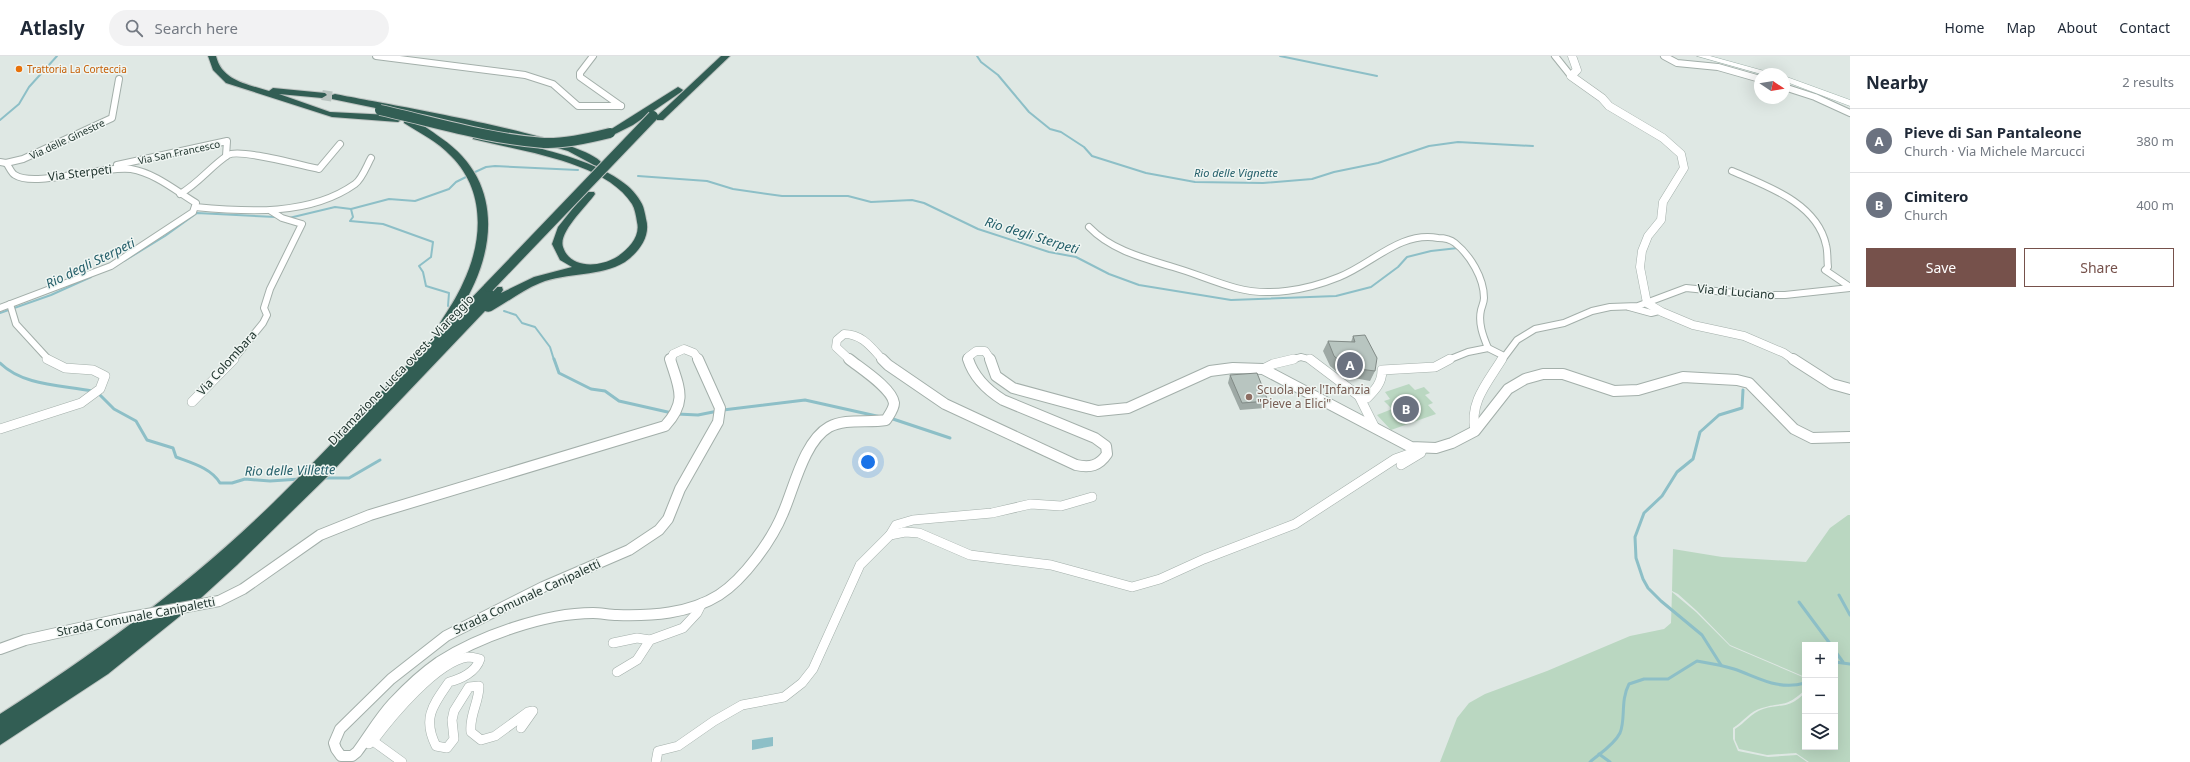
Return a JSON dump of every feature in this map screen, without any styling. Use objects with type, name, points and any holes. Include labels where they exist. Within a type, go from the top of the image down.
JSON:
[{"type":"highway","points":[[212,56],[214,64],[223,76],[240,85],[342,116],[383,116],[560,156],[586,166],[623,187]]},
{"type":"highway","name":"Diramazione Lucca ovest - Viareggio","points":[[0,723],[52,697],[136,645],[208,577],[294,504],[344,444],[657,117],[702,74],[716,56]]},
{"type":"highway","name":"Diramazione Lucca ovest - Viareggio","points":[[493,289],[606,177],[678,90],[726,56]]},
{"type":"highway","points":[[256,89],[322,95]]},
{"type":"highway","points":[[370,105],[380,110],[491,135],[544,144],[592,138],[610,133],[630,123],[678,90]]},
{"type":"highway","points":[[334,97],[484,126],[532,137],[571,149],[589,159],[616,178],[634,198],[641,214],[643,228],[641,236],[637,244],[625,257],[610,265],[560,273],[514,290],[492,305],[422,362]]},
{"type":"highway","points":[[407,121],[456,154],[475,178],[481,194],[484,215],[483,238],[479,258],[463,296],[422,362]]},
{"type":"highway","points":[[590,194],[562,229],[557,244],[561,255],[569,262],[591,269]]},
{"type":"highway","name":"Diramazione Lucca ovest - Viareggio","points":[[0,738],[52,697]]},
{"type":"main road","points":[[1701,56],[1754,70]]},
{"type":"main road","points":[[1790,80],[1850,103]]},
{"type":"street","points":[[376,56],[525,75],[553,84],[578,106],[621,106],[580,77],[580,73],[593,56]]},
{"type":"street","points":[[1555,56],[1571,76],[1602,98],[1610,106],[1662,138],[1681,154],[1684,168],[1663,202],[1661,220],[1648,236],[1642,251],[1640,267],[1643,288],[1648,303],[1659,311],[1693,325],[1744,336],[1766,345],[1784,353],[1832,384],[1850,389]]},
{"type":"street","points":[[1571,76],[1577,70],[1572,56]]},
{"type":"street","points":[[1664,56],[1677,63],[1718,67],[1754,77]]},
{"type":"street","name":"Via delle Ginestre","points":[[3,162],[23,159],[63,139],[112,118],[119,79]]},
{"type":"street","points":[[1790,89],[1815,97],[1850,113]]},
{"type":"street","name":"Via San Francesco","points":[[116,165],[227,141],[226,156]]},
{"type":"street","points":[[180,194],[195,185],[226,156],[232,153],[244,153],[319,169],[340,144]]},
{"type":"street","points":[[0,308],[11,307],[111,266],[193,212],[195,207],[234,211],[271,212],[324,200],[356,183],[371,158]]},
{"type":"street","name":"Via Sterpeti","points":[[3,162],[14,174],[21,177],[36,179],[113,168],[130,169],[144,173],[196,203],[195,207]]},
{"type":"street","points":[[1732,171],[1785,194],[1794,201],[1819,226],[1826,246],[1828,267],[1825,270],[1850,288]]},
{"type":"street","name":"Via Colombara","points":[[192,402],[235,358],[267,315],[264,308],[270,289],[302,224],[295,220],[280,218],[271,212]]},
{"type":"street","points":[[1089,227],[1113,244],[1134,256],[1202,275],[1236,288],[1254,291],[1305,289],[1341,277],[1373,260],[1401,241],[1421,237],[1440,238],[1454,242],[1472,262],[1478,272],[1484,299],[1481,311],[1480,331],[1488,348]]},
{"type":"street","name":"Via di Luciano","points":[[1628,306],[1648,303],[1686,288],[1755,295],[1778,295],[1850,288]]},
{"type":"street","points":[[1475,431],[1473,421],[1475,403],[1504,356],[1518,340],[1535,329],[1564,323],[1592,311],[1610,306],[1628,306],[1651,313],[1659,311]]},
{"type":"street","points":[[0,429],[8,425],[81,403],[98,392],[105,376],[93,370],[64,368],[48,359],[16,324],[11,307]]},
{"type":"street","name":"Strada Comunale Canipaletti","points":[[0,649],[25,640],[120,619],[219,601],[243,589],[320,535],[370,515],[665,426],[676,414],[682,394],[670,358],[674,352],[684,348],[692,350],[697,356],[719,412],[718,422],[680,489],[668,519],[659,530],[629,550],[543,587],[446,636],[391,679],[340,729],[334,737],[336,751],[340,756],[347,757],[357,752],[397,699],[444,659],[499,635],[559,616],[590,612],[614,615],[656,615],[695,607],[720,594],[744,572],[779,522],[810,450],[818,436],[828,427],[842,423],[879,422],[888,417],[893,409],[893,401],[884,388],[836,347],[837,340],[844,334],[854,334],[864,340],[888,365],[945,404],[1076,465],[1092,468],[1103,462],[1108,454],[1106,446],[1095,438],[1002,400],[991,393],[977,380],[970,368],[968,357],[976,351],[984,351],[992,361],[996,376],[1013,388],[1098,411],[1128,408],[1189,379],[1210,371],[1234,368],[1263,369],[1411,447],[1436,448],[1452,443],[1475,431],[1508,389],[1525,379],[1543,374],[1563,374],[1614,391],[1638,390],[1683,377],[1737,380],[1749,384],[1794,430],[1812,438],[1850,438]]},
{"type":"street","points":[[1263,369],[1273,364],[1301,356],[1311,359],[1359,396],[1367,398],[1382,379],[1382,370],[1396,368],[1409,370],[1435,367],[1449,359],[1468,352],[1488,348],[1504,356]]},
{"type":"street","points":[[1359,396],[1375,428]]},
{"type":"street","points":[[1401,465],[1412,460],[1426,448]]},
{"type":"street","points":[[890,536],[905,532],[919,533],[970,555],[1051,565],[1132,587],[1160,579],[1204,559],[1295,524],[1395,459],[1426,448]]},
{"type":"street","points":[[656,762],[658,751],[678,746],[714,721],[742,705],[784,697],[802,683],[812,669],[860,565],[874,549],[890,536],[896,525],[913,520],[992,513],[1031,504],[1061,506],[1092,497]]},
{"type":"street","points":[[613,643],[637,638],[650,640],[683,628],[697,613],[702,604]]},
{"type":"street","points":[[617,672],[637,660],[650,640]]},
{"type":"street","points":[[357,752],[373,741],[386,721],[429,679],[465,657],[476,656],[480,659],[478,665],[461,679],[449,682],[431,708],[429,725],[431,736],[436,746],[447,748],[454,741],[456,731],[452,721],[454,708],[462,694],[469,687],[480,686],[480,692],[469,720],[471,732],[481,740],[495,736],[528,712],[533,711],[521,728]]},
{"type":"street","points":[[373,741],[402,762]]},
{"type":"green space","points":[[1409,384],[1415,390],[1424,387],[1430,393],[1425,395],[1433,403],[1428,405],[1436,414],[1391,430],[1377,415],[1392,409],[1384,401],[1390,399],[1385,392]]},
{"type":"green space","points":[[1850,515],[1850,762],[1809,762],[1796,753],[1767,755],[1739,749],[1735,740],[1735,729],[1763,709],[1789,704],[1802,696],[1802,750],[1838,750],[1838,642],[1802,642],[1802,676],[1730,645],[1697,611],[1678,594],[1672,591],[1673,549],[1722,557],[1806,562],[1830,528]]},
{"type":"green space","points":[[1672,592],[1696,612],[1730,646],[1802,677],[1802,693],[1793,700],[1784,704],[1758,709],[1750,714],[1733,728],[1733,739],[1738,751],[1768,757],[1797,755],[1807,762],[1440,762],[1457,718],[1469,703],[1485,694],[1547,671],[1630,636],[1664,629],[1671,623]]},
{"type":"water","points":[[773,737],[773,746],[752,750],[752,740]]},
{"type":"building","points":[[1365,335],[1377,358],[1375,371],[1359,369],[1357,365],[1341,362],[1334,356],[1328,341],[1355,342],[1353,336]]},
{"type":"building","points":[[1257,373],[1268,401],[1242,403],[1230,375]]},
{"type":"waterway","name":"Rio degli Sterpeti","points":[[0,120],[19,104],[29,87],[57,56]]},
{"type":"waterway","name":"Rio delle Vignette","points":[[977,56],[981,62],[998,75],[1029,112],[1050,129],[1061,132],[1084,147],[1092,156],[1146,173],[1195,182],[1263,183],[1312,179],[1334,172],[1378,163],[1429,146],[1458,142],[1533,146]]},
{"type":"waterway","points":[[1280,56],[1377,76]]},
{"type":"waterway","name":"Rio degli Sterpeti","points":[[473,173],[486,167],[495,166],[578,170]]},
{"type":"waterway","name":"Rio degli Sterpeti","points":[[351,209],[389,199],[415,201],[449,189],[456,182],[468,176]]},
{"type":"waterway","name":"Rio degli Sterpeti","points":[[638,176],[707,181],[733,189],[782,196],[848,196],[871,202],[912,200],[924,203],[978,229],[1049,252],[1076,257],[1109,274],[1139,285],[1231,300],[1336,296],[1371,287],[1398,267],[1407,257],[1431,251],[1458,248]]},
{"type":"waterway","name":"Rio degli Sterpeti","points":[[289,218],[335,207],[351,209]]},
{"type":"waterway","points":[[351,209],[353,217],[350,221],[383,224],[433,242],[431,257],[419,266],[423,272],[426,286],[449,293],[448,306]]},
{"type":"waterway","name":"Rio degli Sterpeti","points":[[124,261],[165,236],[197,213],[276,217]]},
{"type":"waterway","name":"Rio degli Sterpeti","points":[[0,313],[51,295],[91,277]]},
{"type":"waterway","points":[[504,311],[516,315],[522,323],[535,327],[550,347],[554,360]]},
{"type":"waterway","points":[[554,359],[559,373],[591,389],[605,391],[619,401],[672,413]]},
{"type":"waterway","name":"Rio delle Villette","points":[[0,363],[9,371],[31,380],[56,386],[92,391]]},
{"type":"waterway","points":[[1721,665],[1702,635],[1661,601],[1648,588],[1643,579],[1636,558],[1635,537],[1644,513],[1662,496],[1677,472],[1693,459],[1700,432],[1719,415],[1742,408],[1743,390]]},
{"type":"waterway","name":"Rio delle Villette","points":[[99,394],[114,409],[136,421],[147,440],[173,448],[176,457],[195,464],[212,473],[220,483],[232,483],[245,479],[270,481],[300,479]]},
{"type":"waterway","points":[[723,410],[805,400],[881,417]]},
{"type":"waterway","points":[[677,414],[698,415],[718,411]]},
{"type":"waterway","points":[[890,418],[950,438]]},
{"type":"waterway","name":"Rio delle Villette","points":[[323,478],[349,478],[380,460]]},
{"type":"waterway","points":[[1839,595],[1850,615]]},
{"type":"waterway","points":[[1799,602],[1829,642]]},
{"type":"waterway","points":[[1838,655],[1843,662]]},
{"type":"waterway","points":[[1599,754],[1610,745],[1620,733],[1623,722],[1626,690],[1629,684],[1644,679],[1668,679],[1697,661],[1716,664],[1777,684],[1795,685],[1802,684]]},
{"type":"waterway","points":[[1838,662],[1850,664]]},
{"type":"waterway","points":[[1590,762],[1599,754]]},
{"type":"waterway","points":[[1599,754],[1610,762]]},
{"type":"tunnel","points":[[322,95],[335,97]]},
{"type":"place","name":"Trattoria La Corteccia","points":[[19,69]]},
{"type":"place","name":"Pieve di San Pantaleone","points":[[1350,365]]},
{"type":"place","name":"Scuola per l'Infanzia \"Pieve a Elici\"","points":[[1249,397]]},
{"type":"place","name":"Cimitero","points":[[1406,409]]}]
